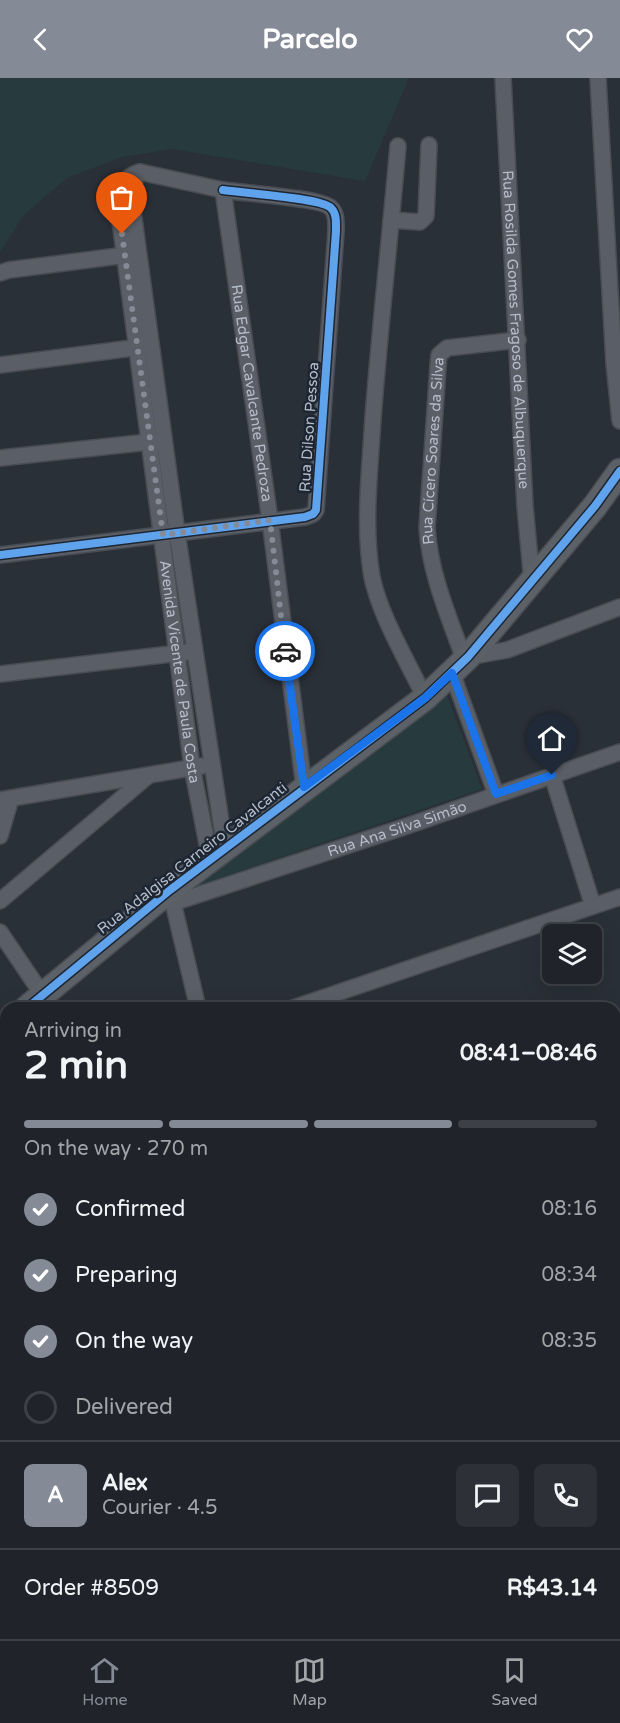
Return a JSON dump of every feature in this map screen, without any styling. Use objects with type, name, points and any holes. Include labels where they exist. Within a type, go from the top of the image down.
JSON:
[{"type":"main road","name":"Rua Adalgisa Carneiro Cavalcanti","points":[[35,1001],[171,897],[217,853],[425,698],[461,663],[532,582],[595,506],[620,471]]},
{"type":"street","name":"Rua Rosilda Gomes Fragoso de Albuquerque","points":[[503,78],[525,506],[532,582]]},
{"type":"street","points":[[598,78],[614,363],[620,421]]},
{"type":"street","points":[[391,220],[420,222],[426,216],[429,145]]},
{"type":"street","points":[[399,146],[371,457],[368,510],[369,551],[373,579],[385,615],[425,698]]},
{"type":"street","points":[[140,172],[223,190]]},
{"type":"street","name":"Avenida Vicente de Paula Costa","points":[[140,172],[132,186],[131,197],[140,253],[144,347]]},
{"type":"street","name":"Avenida Vicente de Paula Costa","points":[[140,172],[125,180],[120,192],[119,213],[124,255],[144,347],[170,534],[194,651],[211,765],[217,853]]},
{"type":"street","name":"Rua Edgar Cavalcante Pedroza","points":[[223,190],[270,520],[304,787]]},
{"type":"street","name":"Rua Dilson Pessoa","points":[[0,555],[305,517],[316,510],[336,220],[334,212],[329,206],[323,204],[223,190]]},
{"type":"street","points":[[5,271],[140,253]]},
{"type":"street","name":"Rua Cícero Soares da Silva","points":[[461,663],[428,544],[427,528],[438,366],[440,355],[447,348],[518,340]]},
{"type":"street","points":[[0,365],[144,347]]},
{"type":"street","points":[[0,458],[157,441]]},
{"type":"street","name":"Avenida Vicente de Paula Costa","points":[[170,534],[178,653],[192,767],[217,853]]},
{"type":"street","points":[[496,794],[461,663],[507,650],[620,608]]},
{"type":"street","points":[[0,674],[194,651]]},
{"type":"street","name":"Rua Ana Silva Simão","points":[[171,897],[496,794],[620,752]]},
{"type":"street","points":[[0,836],[5,799],[211,765]]},
{"type":"street","points":[[0,901],[149,775]]},
{"type":"street","points":[[552,775],[593,906]]},
{"type":"street","points":[[171,897],[197,1002]]},
{"type":"street","points":[[311,1002],[620,897]]},
{"type":"street","points":[[0,932],[35,1001]]},
{"type":"green space","points":[[0,78],[409,78],[365,181],[172,149],[122,157],[67,178],[23,216],[0,252]]},
{"type":"green space","points":[[446,693],[482,789],[199,885]]},
{"type":"cycle path","points":[[0,555],[305,517],[316,510],[336,231],[335,216],[331,208],[313,201],[223,190]]},
{"type":"cycle path","points":[[34,1002],[170,890],[425,698],[468,657],[595,506],[620,471]]},
{"type":"way so far","points":[[122,234],[163,535],[270,520],[285,651]]},
{"type":"route","points":[[285,651],[304,787],[425,698],[452,673],[496,794],[552,775]]}]
